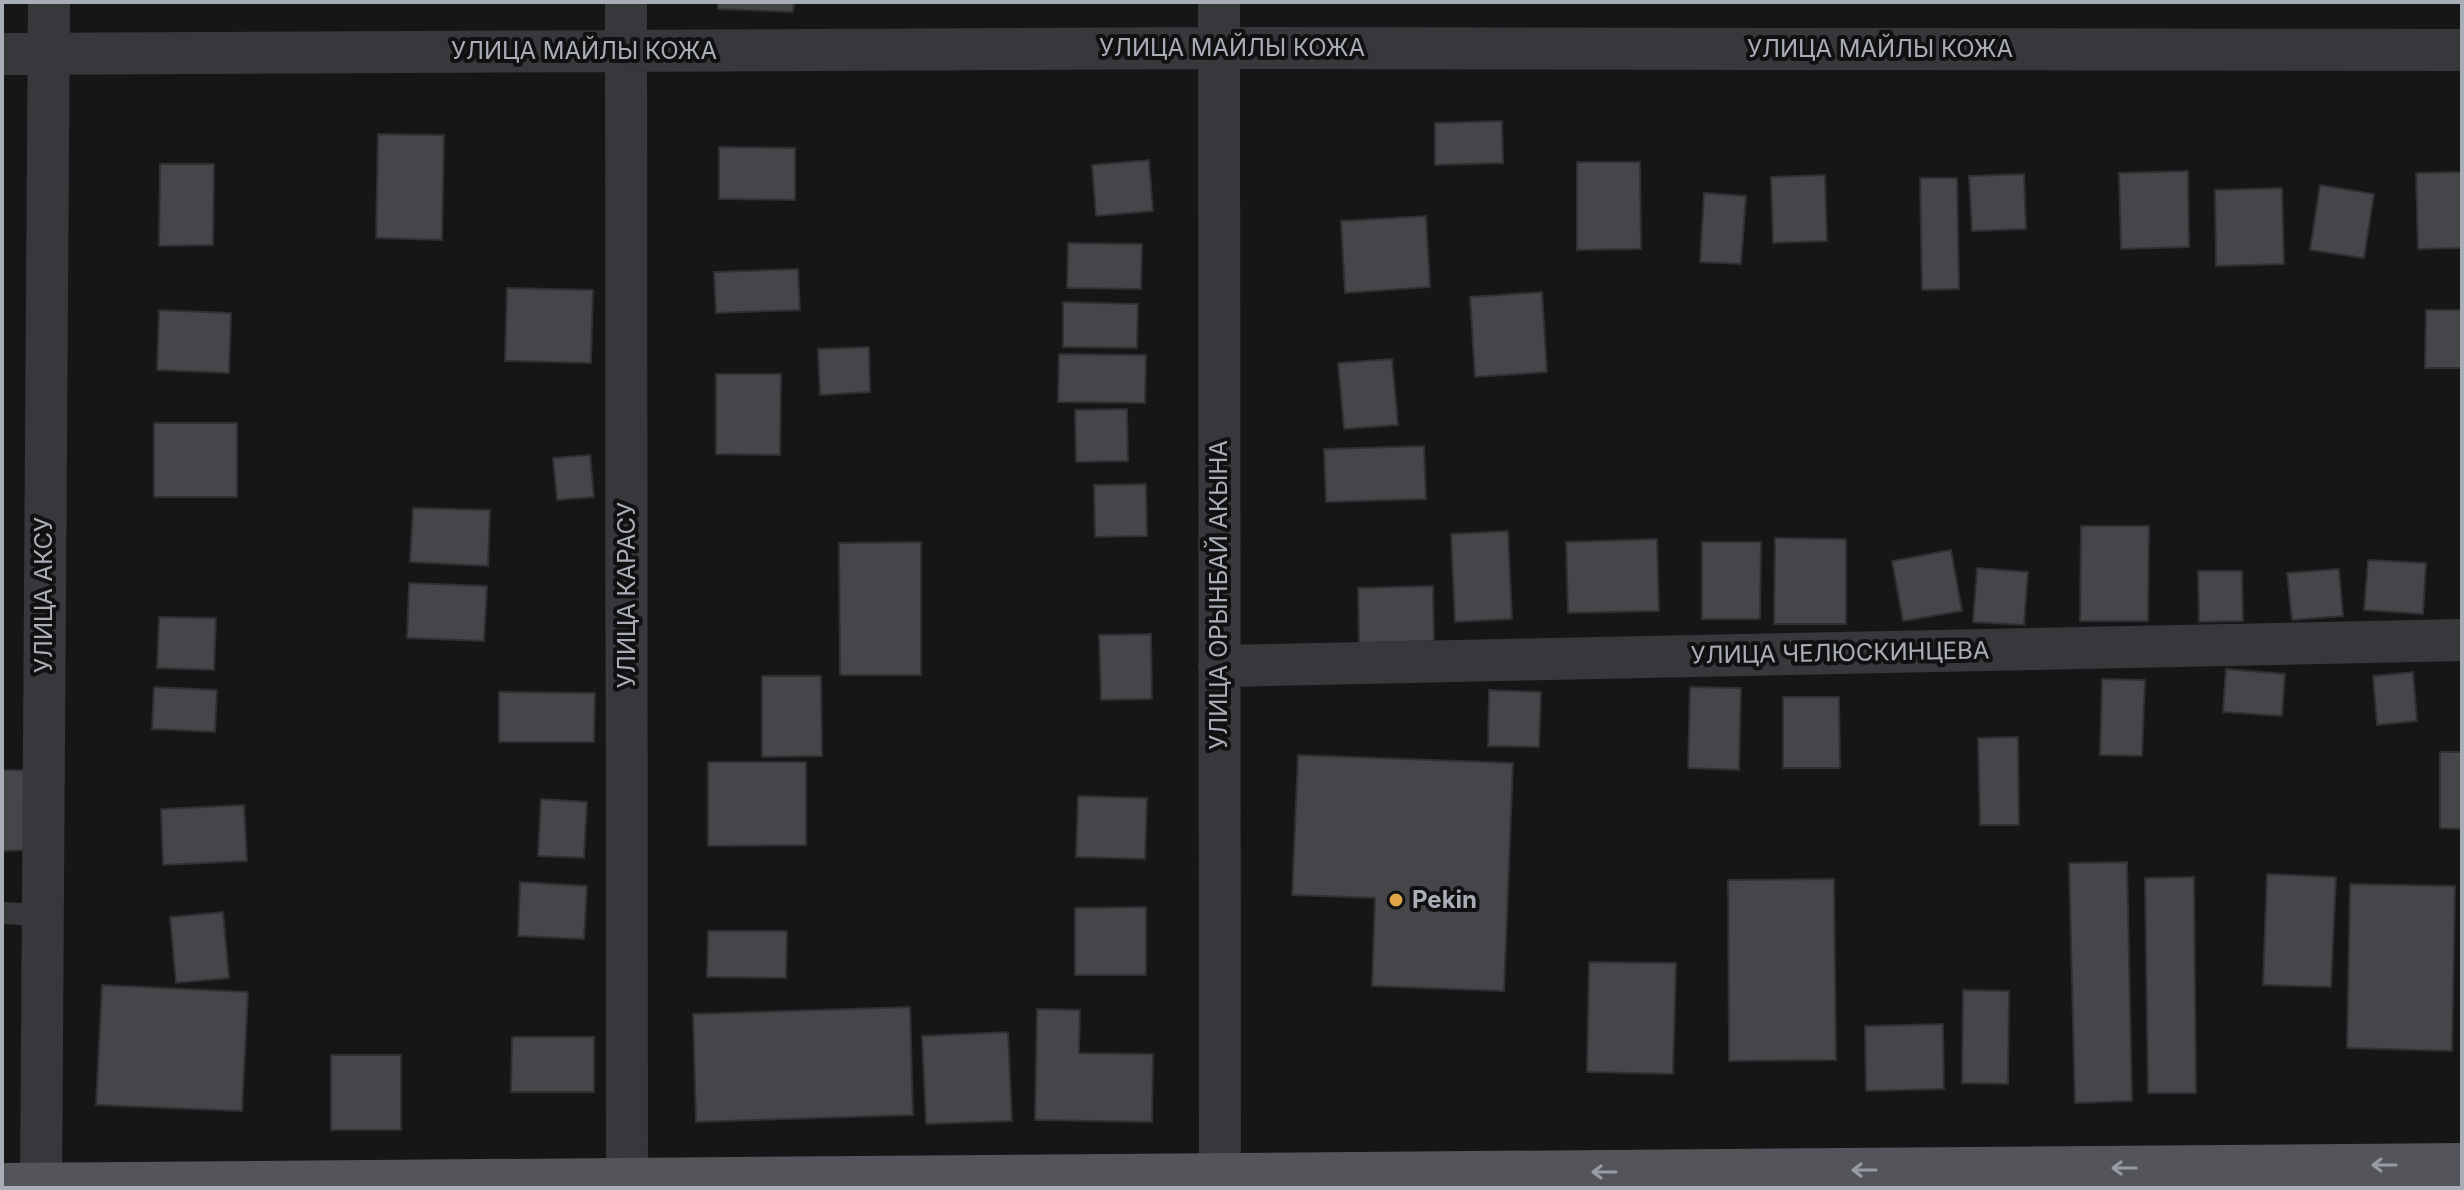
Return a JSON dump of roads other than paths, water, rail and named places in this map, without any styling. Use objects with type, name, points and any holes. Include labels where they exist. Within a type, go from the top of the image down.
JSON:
[{"type":"main road","points":[[28,1186],[1220,1182],[2462,1165]]},
{"type":"street","name":"УЛИЦА АКСУ","points":[[28,1186],[22,914],[49,2]]},
{"type":"street","name":"УЛИЦА КАРАСУ","points":[[626,2],[627,1184]]},
{"type":"street","name":"УЛИЦА ОРЫНБАЙ АКЫНА","points":[[1219,2],[1220,1182]]},
{"type":"street","name":"УЛИЦА МАЙЛЫ КОЖА","points":[[2,54],[1218,48],[2462,50]]},
{"type":"street","name":"УЛИЦА ЧЕЛЮСКИНЦЕВА","points":[[1219,666],[2462,640]]},
{"type":"place","name":"Pekin","points":[[1396,900]]}]
